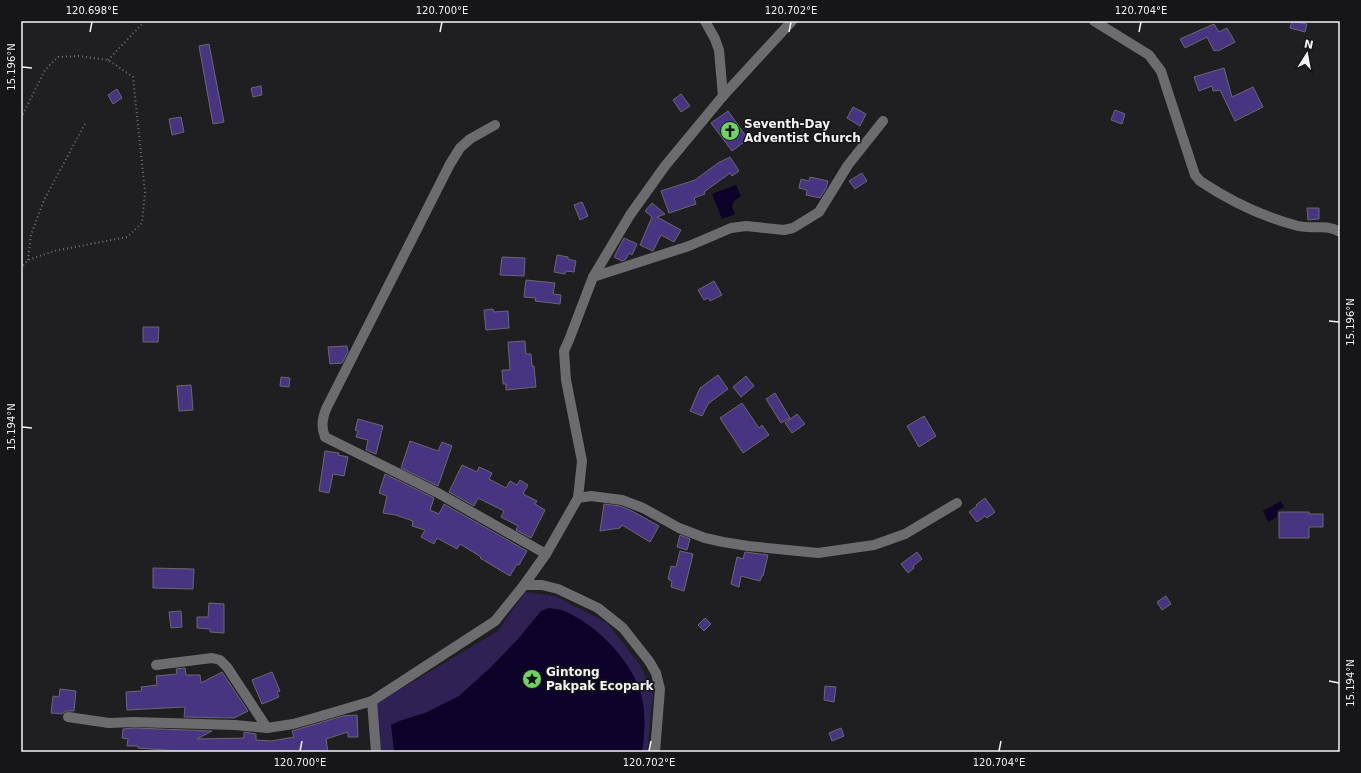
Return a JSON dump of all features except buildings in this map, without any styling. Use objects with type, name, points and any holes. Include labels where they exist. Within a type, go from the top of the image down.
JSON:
[{"type":"street","points":[[704,21],[715,39],[719,50],[723,96]]},
{"type":"street","points":[[68,718],[109,722],[235,725],[267,728],[299,723],[372,701],[495,621],[524,585],[546,554],[578,498],[582,461],[566,380],[564,351],[593,277],[630,215],[665,166],[723,96],[792,21]]},
{"type":"street","points":[[1094,21],[1143,51],[1154,60],[1161,71],[1195,175],[1200,181],[1264,216],[1306,228],[1324,226],[1340,232]]},
{"type":"street","points":[[593,277],[689,246],[731,228],[746,226],[784,230],[799,224],[819,212],[848,165],[884,121]]},
{"type":"street","points":[[495,125],[470,139],[460,148],[450,164],[326,409],[322,419],[322,428],[325,437],[438,493],[546,554]]},
{"type":"street","points":[[578,498],[591,496],[622,500],[643,508],[679,528],[705,538],[748,546],[818,552],[874,545],[905,534],[957,503]]},
{"type":"street","points":[[524,585],[542,585],[558,589],[598,608],[623,628],[649,661],[656,673],[660,690],[655,752]]},
{"type":"street","points":[[156,665],[212,658],[220,660],[227,667],[267,728]]},
{"type":"street","points":[[372,701],[376,752]]},
{"type":"path","points":[[108,60],[145,21]]},
{"type":"path","points":[[21,118],[45,70],[58,57],[79,56],[108,60],[133,77],[145,192],[142,223],[127,237],[54,251],[28,260],[21,268]]},
{"type":"path","points":[[28,260],[31,235],[44,200],[86,122]]},
{"type":"shaded area","points":[[736,185],[741,196],[734,201],[732,207],[735,214],[722,219],[712,194]]},
{"type":"shaded area","points":[[1281,501],[1284,507],[1277,511],[1277,517],[1268,522],[1263,511]]},
{"type":"shaded area","name":"Gintong Pakpak Ecopark","points":[[525,592],[555,596],[607,623],[640,665],[653,694],[647,752],[373,752],[369,708],[498,631]]},
{"type":"shaded area","name":"Gintong Pakpak Ecopark","points":[[549,608],[564,611],[576,617],[600,634],[630,669],[641,694],[644,708],[642,752],[394,752],[391,725],[425,713],[459,696],[491,667],[518,639],[541,611]]},
{"type":"place","name":"Seventh-Day Adventist Church","points":[[730,131]]},
{"type":"place","name":"Gintong Pakpak Ecopark","points":[[532,679]]}]
